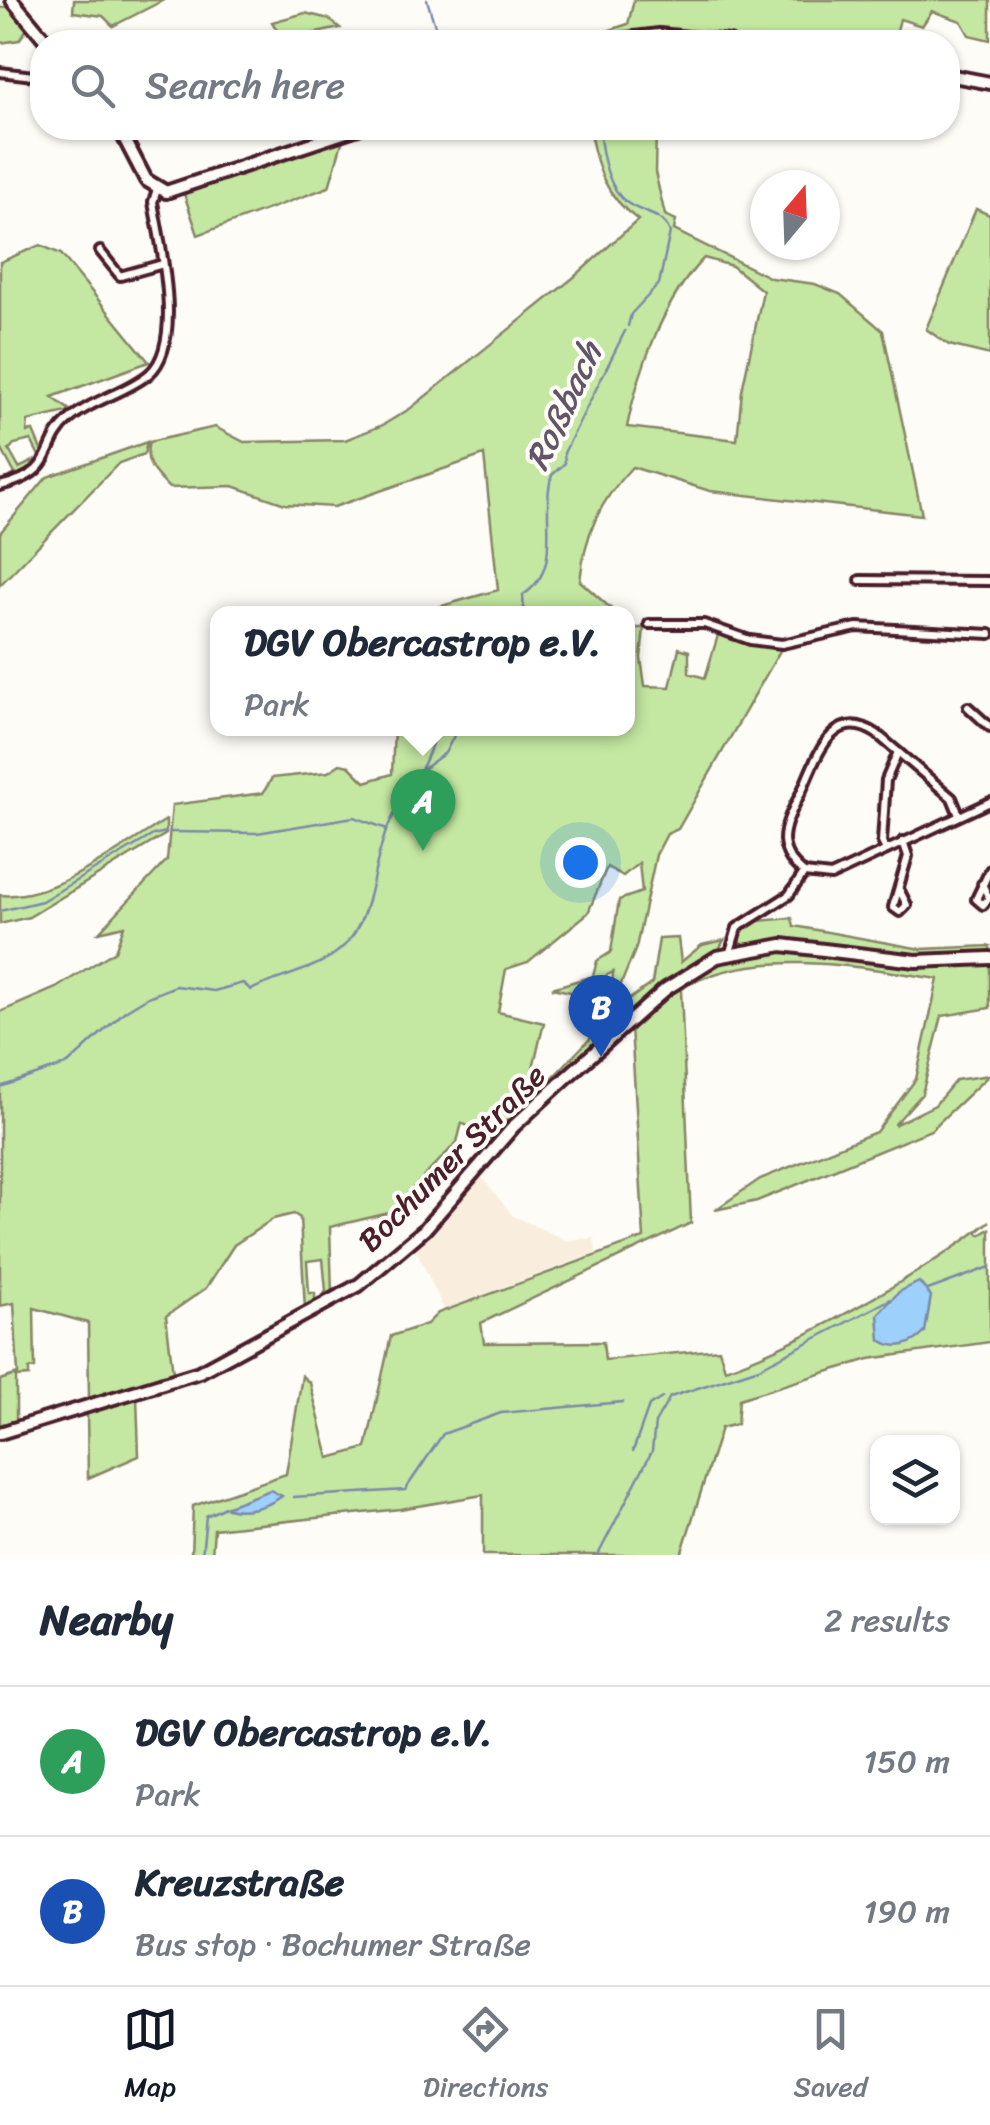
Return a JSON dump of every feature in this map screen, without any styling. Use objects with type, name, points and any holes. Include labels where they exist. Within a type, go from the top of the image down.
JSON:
[{"type":"main road","points":[[12,0],[37,30]]},
{"type":"main road","points":[[960,77],[990,83]]},
{"type":"main road","points":[[125,140],[146,180],[156,189],[180,190],[324,140]]},
{"type":"main road","name":"Bochumer Straße","points":[[0,1433],[172,1382],[228,1360],[359,1285],[424,1230],[514,1126],[631,1020],[680,978],[730,952],[782,944],[916,961],[990,958]]},
{"type":"street","points":[[0,72],[30,76]]},
{"type":"street","points":[[0,486],[40,466],[66,421],[147,376],[159,364],[168,308],[153,202],[156,189]]},
{"type":"street","points":[[100,251],[120,276],[162,264]]},
{"type":"street","points":[[860,580],[990,581]]},
{"type":"street","points":[[649,624],[704,624],[750,640],[782,644],[856,627],[990,634]]},
{"type":"street","points":[[968,708],[990,726]]},
{"type":"street","points":[[960,815],[952,798],[898,752],[860,726],[840,728],[824,741],[785,830],[788,854],[804,873],[831,876],[990,802]]},
{"type":"street","points":[[886,850],[882,842],[886,780],[898,752]]},
{"type":"street","points":[[900,891],[908,856],[904,841]]},
{"type":"street","points":[[982,884],[990,870]]},
{"type":"street","points":[[730,952],[737,928],[789,896],[804,873]]},
{"type":"shaded area","points":[[476,1170],[513,1216],[566,1240],[594,1238],[596,1253],[444,1309],[412,1241]]},
{"type":"green space","points":[[74,0],[164,0],[113,26],[103,16],[73,12]]},
{"type":"green space","points":[[634,0],[990,0],[990,40],[969,35],[961,21],[932,11],[922,26],[900,19],[897,30],[610,30],[628,24]]},
{"type":"green space","points":[[8,6],[27,29],[19,40],[0,43],[0,8]]},
{"type":"green space","points":[[305,13],[329,19],[340,28],[277,30],[272,22]]},
{"type":"green space","points":[[343,140],[329,187],[198,235],[184,194]]},
{"type":"green space","points":[[592,140],[656,140],[655,172],[665,215],[676,220],[674,230],[771,278],[815,284],[840,294],[883,331],[922,515],[710,491],[632,467],[596,520],[580,581],[608,606],[442,606],[498,590],[484,455],[334,507],[285,504],[233,486],[169,488],[155,473],[149,462],[149,442],[215,427],[244,442],[345,440],[383,425],[411,408],[573,278],[638,220],[617,201],[599,168]],"holes":[[[704,258],[732,266],[763,291],[742,391],[737,440],[627,427],[638,383],[665,315]]]},
{"type":"green space","points":[[976,209],[990,215],[990,355],[949,345],[926,329]]},
{"type":"green space","points":[[40,245],[61,254],[149,362],[52,397],[71,411],[28,421],[27,432],[33,431],[44,457],[29,470],[0,482],[15,474],[0,446],[0,262]],"holes":[[[31,440],[40,458],[19,468],[9,450],[14,444]]]},
{"type":"green space","points":[[147,442],[144,454],[119,463],[0,585],[0,533],[47,477]]},
{"type":"green space","points":[[635,628],[644,628],[641,658],[645,686],[670,687],[679,648],[689,651],[689,673],[705,678],[719,632],[781,649],[678,829],[667,834],[656,855],[636,948],[621,984],[620,1006],[652,983],[659,939],[678,938],[681,962],[702,945],[724,940],[719,949],[662,982],[527,1104],[610,1018],[613,972],[575,993],[552,988],[593,976],[597,961],[611,952],[619,900],[642,892],[639,863],[623,876],[607,867],[588,913],[528,962],[506,969],[498,1012],[544,1023],[524,1104],[492,1140],[462,1123],[457,1142],[389,1213],[330,1227],[332,1295],[321,1298],[326,1291],[323,1259],[307,1261],[309,1293],[315,1293],[315,1304],[305,1310],[300,1218],[294,1214],[273,1219],[234,1245],[206,1288],[166,1316],[173,1373],[89,1399],[88,1323],[34,1308],[35,1368],[29,1369],[29,1376],[16,1377],[16,1420],[0,1426],[0,1380],[18,1374],[14,1303],[0,1306],[0,1012],[56,988],[115,951],[124,926],[99,932],[167,860],[172,805],[263,793],[272,778],[328,772],[340,764],[349,766],[365,782],[392,774],[394,736],[635,736]]},
{"type":"green space","points":[[166,820],[166,834],[29,917],[0,924],[0,895],[21,895],[64,881]]},
{"type":"green space","points":[[757,916],[758,921],[792,918],[794,926],[921,949],[990,946],[990,954],[913,957],[789,941],[741,945],[738,936]]},
{"type":"green space","points":[[792,949],[902,966],[990,962],[990,1008],[942,1016],[922,1094],[894,1125],[935,1105],[956,1080],[989,1075],[931,1130],[757,1201],[715,1210],[760,1179],[876,1132],[916,1079],[938,979],[844,966],[779,963],[717,973],[688,985],[681,990],[691,1223],[481,1323],[484,1343],[603,1342],[605,1360],[719,1349],[725,1369],[790,1342],[862,1304],[990,1221],[977,1232],[980,1235],[990,1229],[990,1342],[869,1359],[739,1399],[737,1424],[721,1428],[681,1555],[483,1555],[483,1495],[400,1509],[214,1529],[212,1555],[191,1555],[193,1506],[286,1474],[302,1376],[310,1383],[329,1458],[366,1448],[391,1336],[427,1324],[438,1313],[644,1238],[631,1027],[668,995],[722,963]]},
{"type":"green space","points":[[137,1396],[139,1456],[88,1478],[87,1411]]},
{"type":"water","points":[[919,1282],[931,1296],[925,1332],[904,1345],[880,1340],[878,1314],[899,1292]]},
{"type":"water","points":[[270,1490],[282,1496],[255,1508],[225,1507]]},
{"type":"waterway","name":"Roßbach","points":[[427,0],[436,30]]},
{"type":"waterway","name":"Roßbach","points":[[600,140],[606,168],[619,195],[662,221],[670,232],[659,284],[631,314],[628,326]]},
{"type":"waterway","name":"Roßbach","points":[[524,606],[523,595],[536,584],[547,556],[552,475],[565,463],[564,453],[625,331]]},
{"type":"waterway","name":"Roßbach","points":[[0,1087],[68,1064],[125,1011],[148,997],[176,986],[214,991],[243,983],[251,990],[317,964],[341,949],[364,913],[387,829],[422,768],[433,736]]},
{"type":"waterway","points":[[423,769],[445,753],[454,736]]},
{"type":"waterway","points":[[170,832],[257,833],[354,817],[387,829]]},
{"type":"waterway","points":[[0,911],[42,901],[153,835],[166,832]]},
{"type":"waterway","points":[[928,1290],[990,1267]]},
{"type":"waterway","points":[[598,1555],[652,1451],[655,1423],[670,1397],[759,1368],[891,1299]]},
{"type":"waterway","points":[[633,1451],[649,1406],[662,1398]]},
{"type":"waterway","points":[[293,1497],[405,1490],[443,1434],[501,1413],[623,1402]]},
{"type":"waterway","points":[[202,1555],[206,1516],[227,1506]]},
{"type":"place","name":"DGV Obercastrop e.V.","points":[[423,851]]},
{"type":"place","name":"Kreuzstraße","points":[[601,1057]]}]
